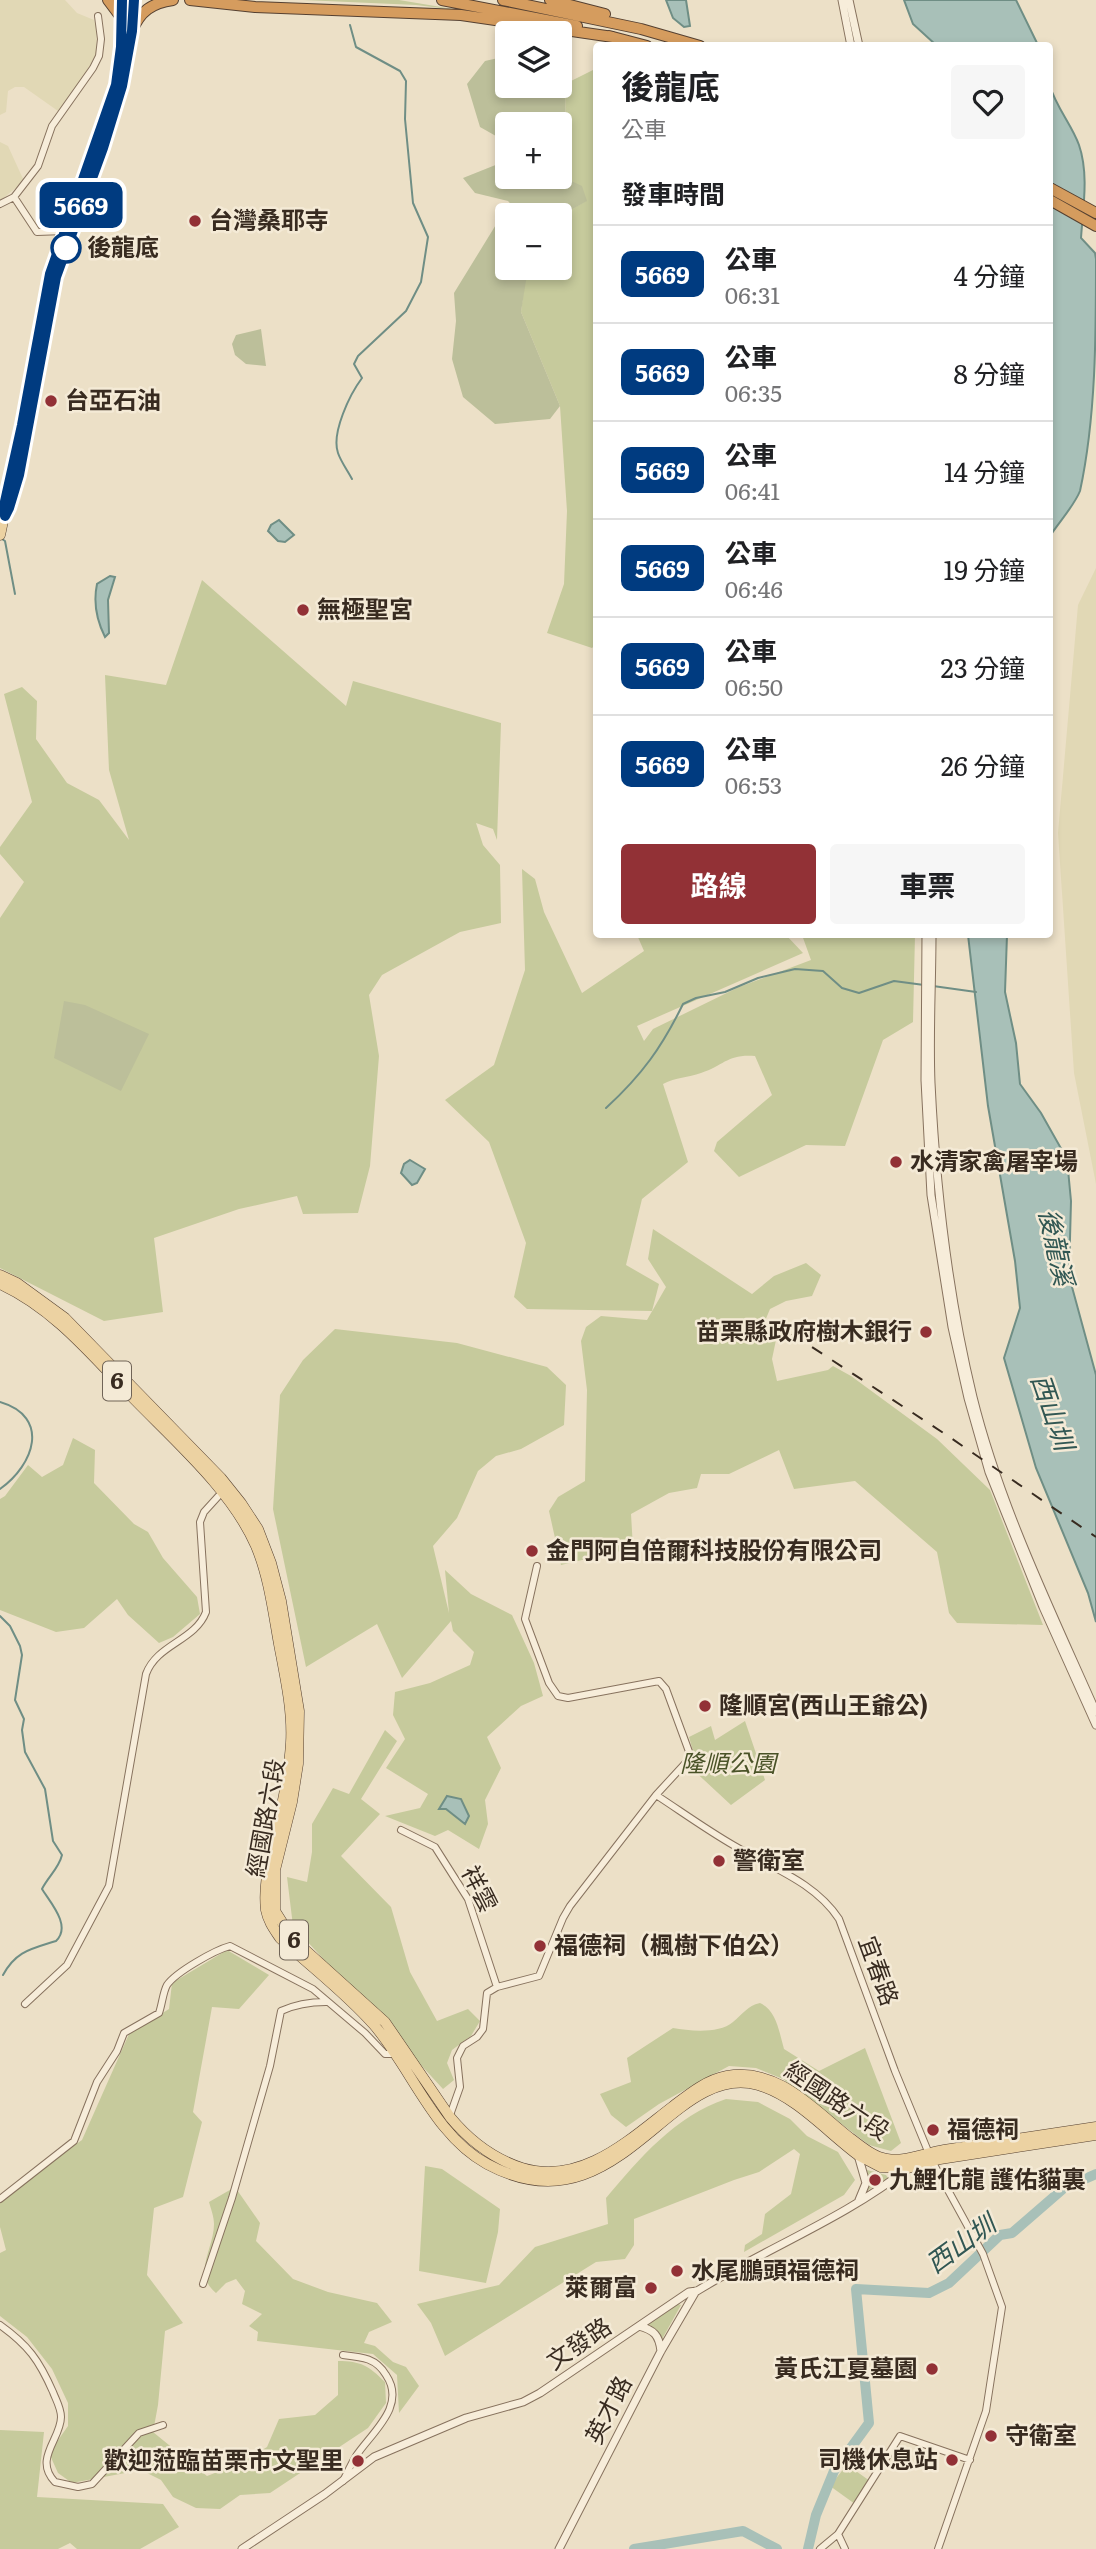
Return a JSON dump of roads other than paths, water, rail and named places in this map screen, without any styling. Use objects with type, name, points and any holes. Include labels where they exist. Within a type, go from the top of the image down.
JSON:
[{"type":"highway","points":[[107,0],[123,20]]},
{"type":"highway","points":[[132,31],[136,20],[147,8],[173,0]]},
{"type":"highway","points":[[190,0],[255,7],[461,15],[613,37]]},
{"type":"highway","points":[[442,0],[583,27],[632,42]]},
{"type":"highway","points":[[503,0],[624,20],[641,29],[686,42]]},
{"type":"highway","points":[[550,0],[602,17]]},
{"type":"highway","points":[[1053,190],[1096,214]]},
{"type":"highway","points":[[1053,202],[1096,226]]},
{"type":"main road","points":[[119,85],[122,0]]},
{"type":"main road","points":[[0,533],[9,508],[50,274],[68,232],[119,85],[132,31],[134,0]]},
{"type":"main road","name":"經國路六段","points":[[0,1275],[18,1283],[65,1318],[225,1489],[258,1530],[278,1588],[299,1712],[292,1802],[275,1870],[275,1911],[292,1938],[385,2022],[446,2120],[497,2158],[535,2172],[562,2171],[586,2166],[601,2159],[694,2090],[717,2079],[738,2075],[761,2077],[878,2157],[898,2160],[930,2157]]},
{"type":"main road","name":"經國路六段","points":[[0,1284],[37,1305],[60,1324],[225,1489]]},
{"type":"main road","name":"經國路六段","points":[[785,2092],[858,2155],[881,2167],[908,2168]]},
{"type":"main road","name":"6","points":[[908,2168],[930,2157],[1096,2127]]},
{"type":"main road","name":"6","points":[[930,2157],[1096,2135]]},
{"type":"street","points":[[842,0],[851,42]]},
{"type":"street","points":[[849,0],[858,42]]},
{"type":"street","points":[[0,204],[14,197],[40,163],[52,126],[89,75],[99,56],[101,39],[98,16]]},
{"type":"street","points":[[14,197],[36,231],[68,232]]},
{"type":"street","points":[[926,938],[925,1080],[931,1195],[957,1351],[968,1398],[1000,1502],[1096,1725]]},
{"type":"street","points":[[932,938],[931,1080],[938,1181],[948,1268],[973,1397],[1010,1509],[1096,1712]]},
{"type":"street","points":[[25,2004],[67,1965],[109,1886],[146,1674],[159,1655],[196,1629],[206,1612],[200,1522],[204,1512],[225,1489]]},
{"type":"street","points":[[446,2120],[460,2087],[457,2057],[463,2046],[480,2034],[486,2017],[484,2005],[487,1993],[496,1987],[539,1976],[570,1906],[656,1795],[691,1757],[666,1689],[659,1681],[568,1698],[558,1696],[549,1683],[525,1619],[537,1566]]},
{"type":"street","name":"宜春路","points":[[656,1795],[733,1845],[800,1882],[832,1909],[838,1919],[930,2157],[983,2253],[1002,2307],[986,2411],[970,2460]]},
{"type":"street","name":"祥雲","points":[[401,1830],[435,1847],[468,1899],[496,1987]]},
{"type":"street","points":[[0,2199],[74,2141],[97,2082],[117,2051],[124,2033],[159,2013],[166,1986],[211,1952],[230,1946],[313,1989],[365,2033],[385,2054],[402,2052]]},
{"type":"street","points":[[203,2284],[232,2198],[270,2066],[281,2011],[312,2002],[328,2002]]},
{"type":"street","points":[[858,2155],[866,2183],[858,2202]]},
{"type":"street","name":"文發路","points":[[242,2549],[342,2482],[374,2457],[466,2418],[523,2402],[540,2393],[689,2292],[697,2291],[858,2202],[908,2168]]},
{"type":"street","name":"英才路","points":[[559,2549],[661,2351],[697,2291]]},
{"type":"street","points":[[0,2325],[24,2342],[42,2366],[60,2410],[61,2420],[48,2448],[47,2469],[55,2482],[78,2487],[92,2484],[139,2433],[163,2425]]},
{"type":"street","points":[[639,2326],[654,2331],[661,2351]]},
{"type":"street","points":[[342,2482],[356,2456],[389,2411],[394,2397],[391,2382],[382,2367],[362,2357],[343,2355]]},
{"type":"street","points":[[820,2549],[838,2534],[900,2436],[970,2460],[939,2549]]},
{"type":"street","points":[[838,2534],[845,2549]]},
{"type":"water","points":[[666,0],[686,0],[690,26],[684,27],[673,18]]},
{"type":"water","points":[[904,0],[1016,0],[1037,42],[933,42],[913,24]]},
{"type":"water","points":[[1053,94],[1076,138],[1082,156],[1084,191],[1081,238],[1095,253],[1096,259],[1094,376],[1089,434],[1080,491],[1053,532]]},
{"type":"water","points":[[279,520],[294,535],[285,542],[278,541],[268,531],[271,525]]},
{"type":"water","points":[[110,576],[115,577],[108,600],[109,633],[105,637],[99,624],[95,598],[97,584]]},
{"type":"water","name":"後龍溪","points":[[968,938],[1007,938],[1005,992],[1016,1043],[1020,1084],[1041,1113],[1067,1159],[1071,1201],[1069,1276],[1096,1375],[1096,1622],[1088,1593],[1036,1468],[1004,1358],[1020,1308],[1015,1261],[988,1106]]},
{"type":"water","points":[[410,1160],[425,1169],[417,1183],[412,1185],[401,1173],[404,1164]]},
{"type":"water","points":[[447,1796],[461,1799],[469,1816],[465,1824],[446,1809],[439,1809]]},
{"type":"waterway","points":[[350,25],[356,47],[400,71],[406,81],[405,119],[413,203],[428,237],[421,282],[406,311],[358,356],[354,364],[362,378],[343,414],[337,435],[339,456],[352,479]]},
{"type":"waterway","points":[[2,539],[5,541],[15,594]]},
{"type":"waterway","points":[[606,1108],[650,1060],[683,1004],[696,998],[725,992],[758,978],[795,969],[823,971],[842,988],[859,993],[894,981],[924,985]]},
{"type":"waterway","points":[[933,986],[976,992]]},
{"type":"waterway","points":[[0,1402],[16,1409],[26,1419],[32,1442],[22,1467],[0,1489]]},
{"type":"waterway","points":[[0,1616],[10,1626],[20,1646],[22,1655],[15,1700],[24,1719],[22,1730],[25,1752],[45,1789],[53,1841],[62,1855],[42,1889],[61,1921],[60,1935],[56,1941],[19,1956],[3,1975]]},
{"type":"waterway","name":"西山圳","points":[[808,2549],[816,2515],[834,2471],[869,2423],[856,2289],[929,2293],[949,2283],[1000,2235],[1012,2233],[1064,2188],[1096,2174]]},
{"type":"waterway","name":"西山圳","points":[[634,2549],[743,2531],[777,2549]]},
{"type":"railway","points":[[792,1334],[1096,1537]]},
{"type":"place","name":"台灣桑耶寺","points":[[195,221]]},
{"type":"place","name":"後龍底","points":[[66,248]]},
{"type":"place","name":"台亞石油","points":[[51,401]]},
{"type":"place","name":"無極聖宮","points":[[303,610]]},
{"type":"place","name":"水清家禽屠宰場","points":[[896,1162]]},
{"type":"place","name":"苗栗縣政府樹木銀行","points":[[926,1332]]},
{"type":"place","name":"金門阿自倍爾科技股份有限公司","points":[[532,1551]]},
{"type":"place","name":"隆順宮(西山王爺公)","points":[[705,1706]]},
{"type":"place","name":"警衛室","points":[[719,1861]]},
{"type":"place","name":"福德祠（楓樹下伯公）","points":[[540,1946]]},
{"type":"place","name":"福德祠","points":[[933,2130]]},
{"type":"place","name":"九鯉化龍 護佑貓裏","points":[[875,2180]]},
{"type":"place","name":"水尾鵬頭福德祠","points":[[677,2271]]},
{"type":"place","name":"萊爾富","points":[[651,2288]]},
{"type":"place","name":"黃氏江夏墓園","points":[[932,2369]]},
{"type":"place","name":"守衛室","points":[[991,2436]]},
{"type":"place","name":"司機休息站","points":[[952,2460]]},
{"type":"place","name":"歡迎蒞臨苗栗市文聖里","points":[[358,2461]]},
{"type":"park label","name":"隆順公園","points":[[728,1764]]}]
